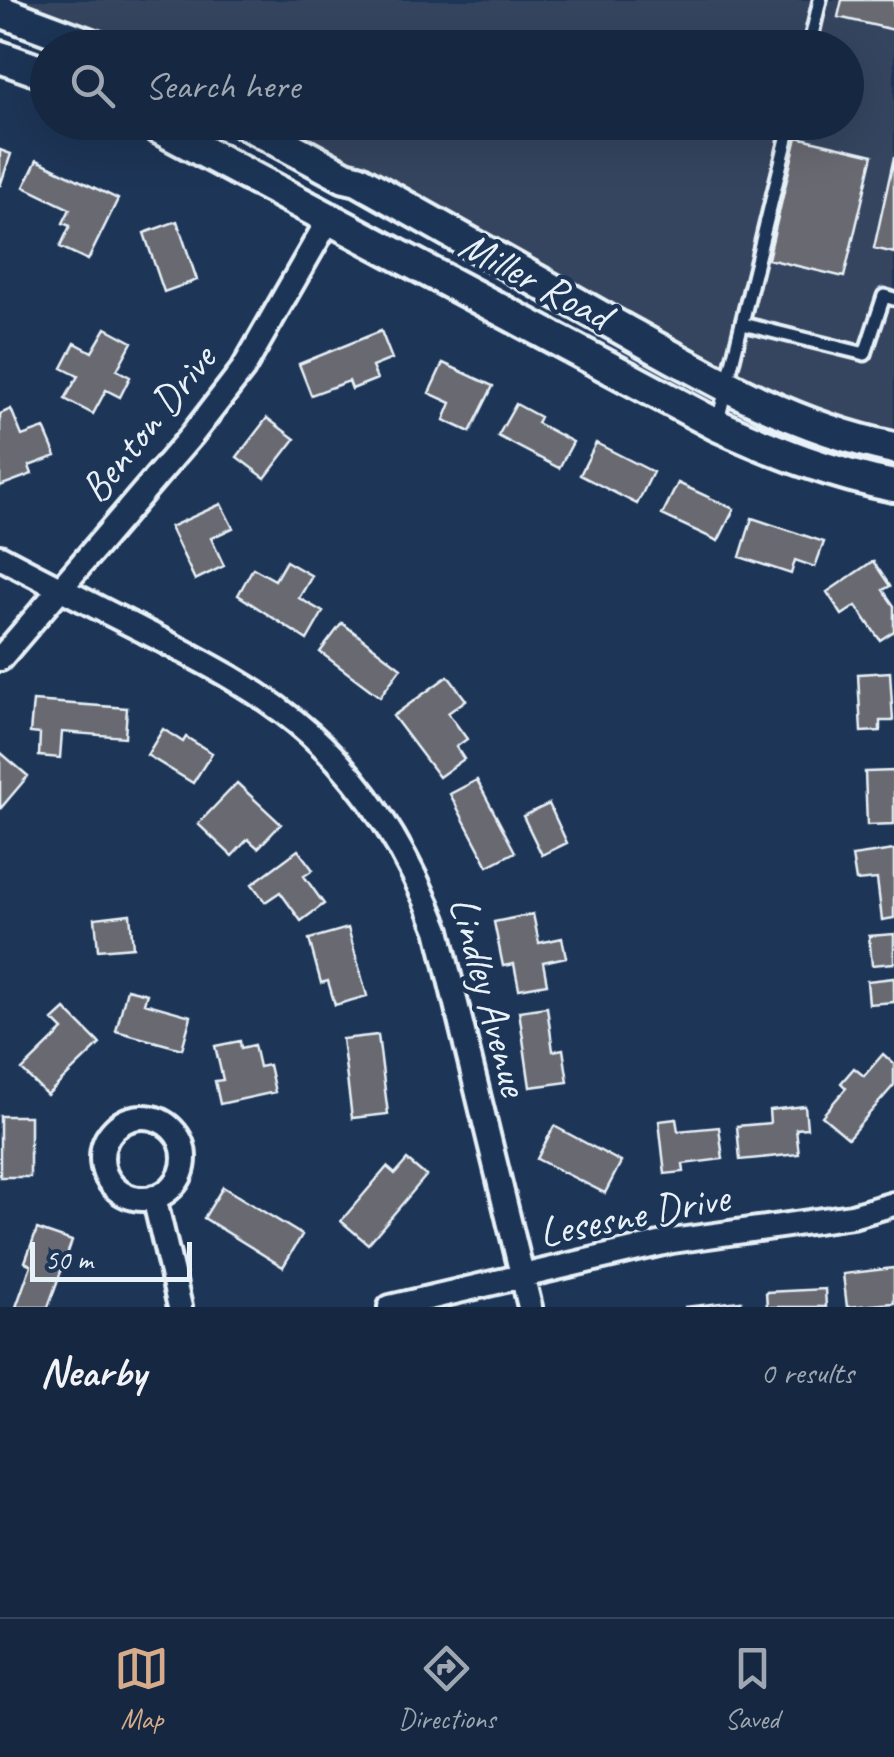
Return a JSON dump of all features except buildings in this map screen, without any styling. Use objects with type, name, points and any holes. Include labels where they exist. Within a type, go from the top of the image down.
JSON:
[{"type":"street","points":[[0,11],[51,30]]},
{"type":"street","points":[[0,57],[30,68]]},
{"type":"street","name":"Miller Road","points":[[182,140],[717,425],[778,452],[860,480],[894,486]]},
{"type":"street","name":"Miller Road","points":[[277,140],[358,180],[728,388],[796,419],[894,448]]},
{"type":"street","name":"Benton Drive","points":[[0,659],[192,435],[242,370],[329,218]]},
{"type":"street","name":"Lindley Avenue","points":[[0,557],[252,690],[309,733],[342,766],[393,836],[438,930],[530,1307]]},
{"type":"street","points":[[154,1197],[180,1307]]},
{"type":"street","name":"Lesesne Drive","points":[[390,1307],[672,1242],[852,1216],[894,1204]]},
{"type":"lane","points":[[813,30],[820,0]]},
{"type":"lane","points":[[717,425],[787,140]]},
{"type":"lane","points":[[743,324],[864,354],[884,296],[894,299]]},
{"type":"shaded area","points":[[0,0],[894,0],[894,431],[825,414],[731,374],[285,140],[864,140],[864,30],[66,30]]}]
